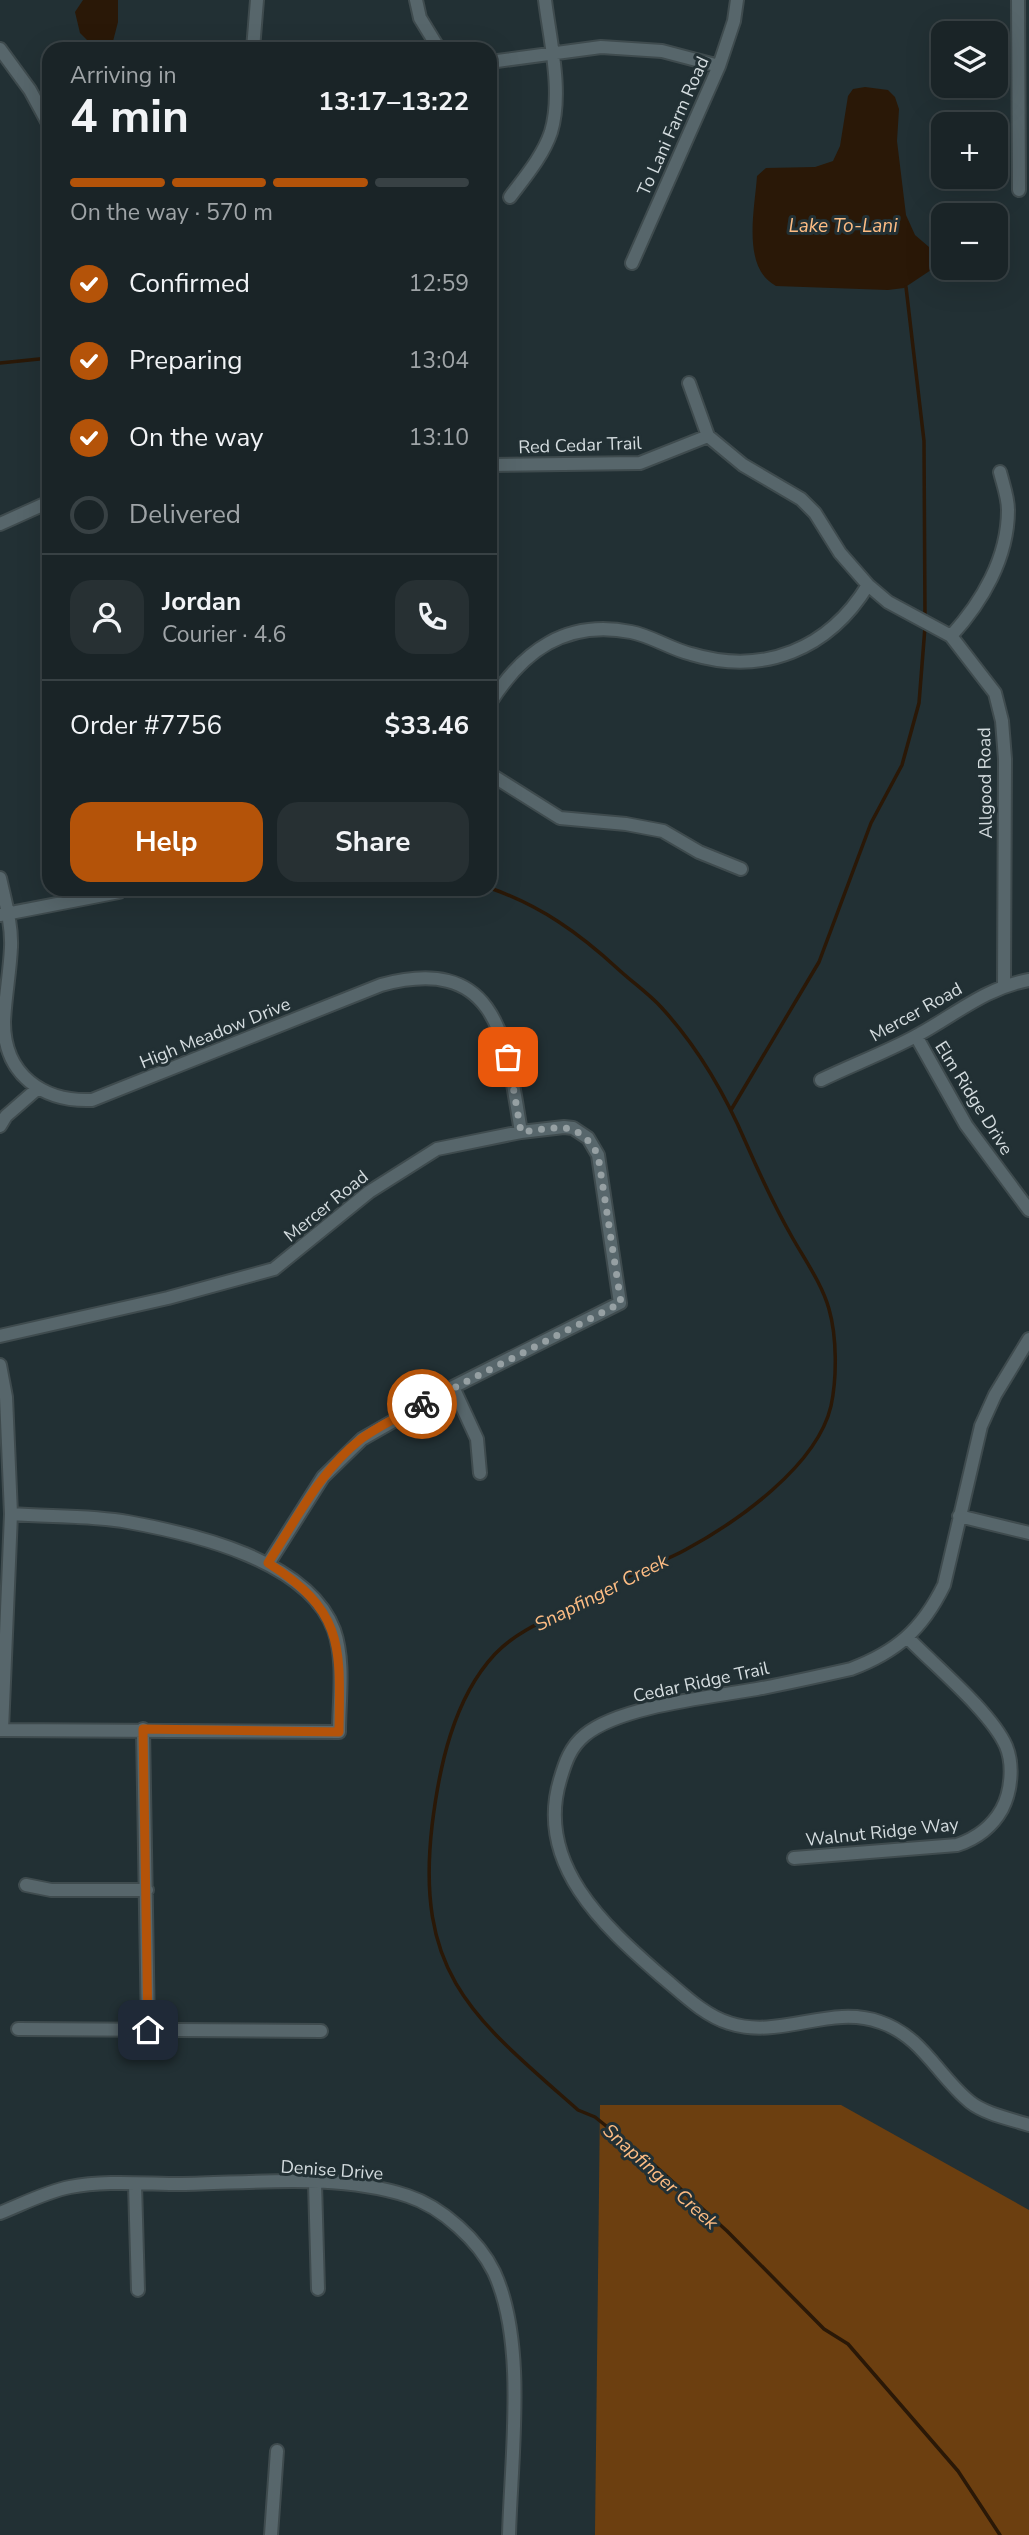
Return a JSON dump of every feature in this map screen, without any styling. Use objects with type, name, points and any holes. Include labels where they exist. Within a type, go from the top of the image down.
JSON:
[{"type":"street","points":[[254,42],[257,0]]},
{"type":"street","points":[[416,0],[420,18],[435,42]]},
{"type":"street","points":[[510,197],[540,156],[551,130],[555,87],[545,0]]},
{"type":"street","name":"To Lani Farm Road","points":[[632,263],[719,65],[734,21],[737,0]]},
{"type":"street","points":[[1018,0],[1019,190]]},
{"type":"street","points":[[497,61],[601,47],[662,51],[719,65]]},
{"type":"street","points":[[0,49],[30,90],[42,112]]},
{"type":"street","points":[[689,383],[708,436]]},
{"type":"street","name":"Red Cedar Trail","points":[[497,466],[640,463],[708,436]]},
{"type":"street","name":"Allgood Road","points":[[708,436],[743,465],[802,499],[815,513],[840,553],[868,585],[888,602],[950,636],[995,692],[1002,721],[1004,985]]},
{"type":"street","points":[[950,636],[970,615],[999,561],[1009,507],[1000,472]]},
{"type":"street","points":[[0,524],[42,505]]},
{"type":"street","points":[[497,691],[507,675],[529,654],[561,637],[609,629],[631,632],[690,654],[728,663],[773,659],[835,629],[853,610],[868,585]]},
{"type":"street","points":[[497,779],[560,818],[626,824],[663,831],[699,852],[741,869]]},
{"type":"street","points":[[0,878],[11,945],[4,1024],[7,1047],[19,1072],[37,1089],[6,1116],[0,1126]]},
{"type":"street","points":[[4,914],[98,896]]},
{"type":"street","name":"High Meadow Drive","points":[[37,1089],[56,1097],[92,1100],[381,985],[412,977],[435,978],[455,983],[476,995],[491,1011],[504,1041],[521,1132]]},
{"type":"street","name":"Mercer Road","points":[[821,1080],[916,1036],[966,1003],[1004,985],[1029,980]]},
{"type":"street","name":"Elm Ridge Drive","points":[[916,1036],[966,1125],[1029,1210]]},
{"type":"street","name":"Mercer Road","points":[[0,1336],[168,1298],[274,1269],[369,1192],[437,1149],[521,1132],[573,1128],[588,1138],[598,1155],[621,1303],[453,1388]]},
{"type":"street","name":"Cedar Ridge Trail","points":[[1029,1339],[981,1426],[944,1585],[935,1604],[908,1638],[881,1658],[851,1669],[646,1709],[586,1733],[572,1748],[557,1790],[555,1816],[559,1845],[570,1876],[587,1905],[694,2004],[727,2023],[748,2028],[771,2029],[856,2016],[882,2022],[925,2051],[973,2104],[1029,2125]]},
{"type":"street","points":[[0,1365],[6,1397],[11,1514],[1,1730],[339,1732],[340,1658],[334,1631],[324,1612],[304,1590],[268,1563],[203,1539],[126,1522],[11,1514]]},
{"type":"street","points":[[268,1563],[323,1477],[344,1455],[387,1422],[453,1388],[477,1439],[480,1473]]},
{"type":"street","points":[[959,1516],[1029,1533]]},
{"type":"street","name":"Walnut Ridge Way","points":[[793,1858],[957,1845],[977,1836],[994,1821],[1006,1800],[1010,1786],[1006,1746],[991,1723],[908,1638]]},
{"type":"street","points":[[143,1729],[148,2030]]},
{"type":"street","points":[[26,1885],[51,1890],[147,1890]]},
{"type":"street","points":[[19,2029],[321,2031]]},
{"type":"street","points":[[315,2183],[317,2290]]},
{"type":"street","name":"Denise Drive","points":[[0,2213],[72,2187],[135,2184],[315,2183],[368,2186],[410,2197],[436,2209],[477,2247],[493,2270],[510,2321],[513,2370],[509,2535]]},
{"type":"street","points":[[135,2184],[138,2290]]},
{"type":"street","points":[[271,2535],[277,2451]]},
{"type":"shaded area","points":[[600,2105],[841,2105],[1029,2210],[1029,2535],[595,2535]]},
{"type":"water","points":[[83,0],[118,0],[118,22],[113,42],[89,42],[80,33],[75,12]]},
{"type":"water","name":"Lake To-Lani","points":[[865,87],[888,90],[895,97],[899,109],[897,141],[906,215],[915,235],[931,251],[931,270],[904,288],[888,290],[776,286],[765,277],[754,252],[753,220],[757,176],[766,168],[815,167],[833,161],[840,146],[848,96],[853,89]]},
{"type":"waterway","points":[[906,287],[924,441],[925,619]]},
{"type":"waterway","name":"Snapfinger Creek","points":[[0,363],[42,359]]},
{"type":"waterway","points":[[731,1110],[819,962],[871,823],[902,765],[919,703],[925,627]]},
{"type":"waterway","name":"Snapfinger Creek","points":[[497,891],[543,912],[574,932],[651,997],[687,1038],[719,1089],[774,1203],[822,1290],[832,1320],[835,1370],[831,1406],[823,1428],[810,1450],[772,1490],[728,1524],[685,1550],[526,1630],[495,1654],[481,1672],[468,1692],[450,1735],[432,1826],[429,1878],[433,1921],[444,1958],[460,1990],[482,2020],[509,2048],[578,2110],[595,2117],[652,2163],[727,2231],[824,2329],[848,2344],[958,2471],[1000,2535]]},
{"type":"way so far","points":[[422,1404],[621,1303],[598,1155],[588,1138],[573,1128],[521,1132],[508,1057]]},
{"type":"route","points":[[148,2030],[143,1729],[339,1732],[340,1658],[334,1631],[324,1612],[304,1590],[268,1563],[323,1477],[344,1455],[362,1438],[422,1404]]}]
